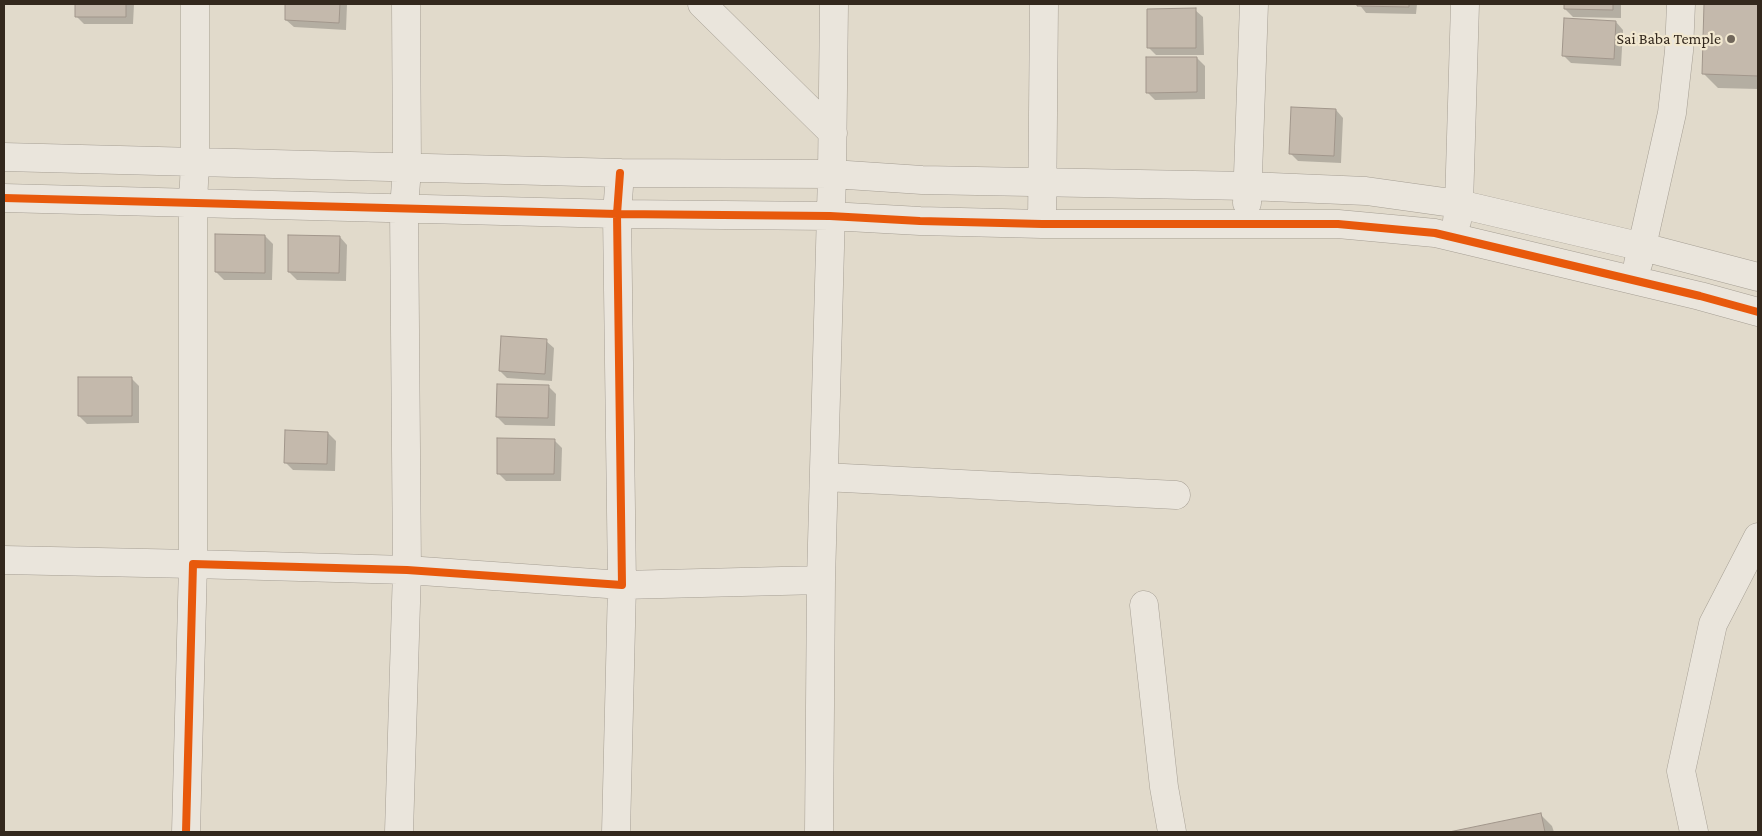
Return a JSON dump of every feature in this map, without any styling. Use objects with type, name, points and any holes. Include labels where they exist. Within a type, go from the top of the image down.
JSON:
[{"type":"street","points":[[186,832],[193,564],[192,203],[195,162],[195,4]]},
{"type":"street","points":[[399,832],[407,570],[404,209],[407,168],[406,4]]},
{"type":"street","points":[[702,4],[833,133]]},
{"type":"street","points":[[819,832],[821,580],[833,133],[834,4]]},
{"type":"street","points":[[1042,224],[1044,4]]},
{"type":"street","points":[[1246,224],[1254,4]]},
{"type":"street","points":[[1454,237],[1459,204],[1465,4]]},
{"type":"street","points":[[1634,280],[1672,113],[1679,51],[1681,4]]},
{"type":"street","points":[[4,156],[620,173],[832,174],[922,180],[1248,186],[1366,191],[1459,204],[1643,247],[1758,277]]},
{"type":"street","points":[[616,832],[622,584],[617,214],[620,173]]},
{"type":"street","points":[[4,198],[617,214],[830,216],[920,221],[1042,224],[1338,224],[1435,233],[1700,296],[1758,312]]},
{"type":"street","points":[[824,477],[1176,495]]},
{"type":"street","points":[[1694,832],[1681,771],[1712,624],[1758,537]]},
{"type":"street","points":[[4,560],[407,570],[622,584],[821,580]]},
{"type":"street","points":[[1144,606],[1164,787],[1172,832]]},
{"type":"building","points":[[75,4],[126,4],[126,17],[75,17]]},
{"type":"building","points":[[285,4],[340,4],[339,23],[285,20]]},
{"type":"building","points":[[1357,4],[1409,4],[1409,7],[1357,6]]},
{"type":"building","points":[[1564,4],[1613,4],[1613,10],[1564,9]]},
{"type":"building","name":"Sai Baba Temple","points":[[1704,4],[1758,4],[1758,76],[1702,74]]},
{"type":"building","points":[[1196,8],[1196,48],[1147,48],[1147,9]]},
{"type":"building","points":[[1564,18],[1616,21],[1614,59],[1562,56]]},
{"type":"building","points":[[1146,57],[1197,57],[1197,92],[1146,93]]},
{"type":"building","points":[[1291,107],[1336,109],[1334,156],[1289,154]]},
{"type":"building","points":[[215,234],[265,235],[265,273],[215,272]]},
{"type":"building","points":[[288,235],[340,236],[339,273],[288,272]]},
{"type":"building","points":[[501,336],[547,339],[545,374],[499,371]]},
{"type":"building","points":[[78,377],[132,377],[132,416],[78,416]]},
{"type":"building","points":[[497,384],[549,385],[548,418],[496,417]]},
{"type":"building","points":[[285,430],[328,432],[327,464],[284,463]]},
{"type":"building","points":[[497,438],[555,439],[554,474],[497,474]]},
{"type":"building","points":[[1541,813],[1545,832],[1449,832]]},
{"type":"cycle path","points":[[186,832],[193,564],[407,570],[622,585],[617,214],[620,173]]},
{"type":"cycle path","points":[[4,198],[617,214],[830,216],[920,221],[1042,224],[1338,224],[1435,233],[1700,296],[1758,312]]},
{"type":"place","name":"Sai Baba Temple","points":[[1731,39]]}]
